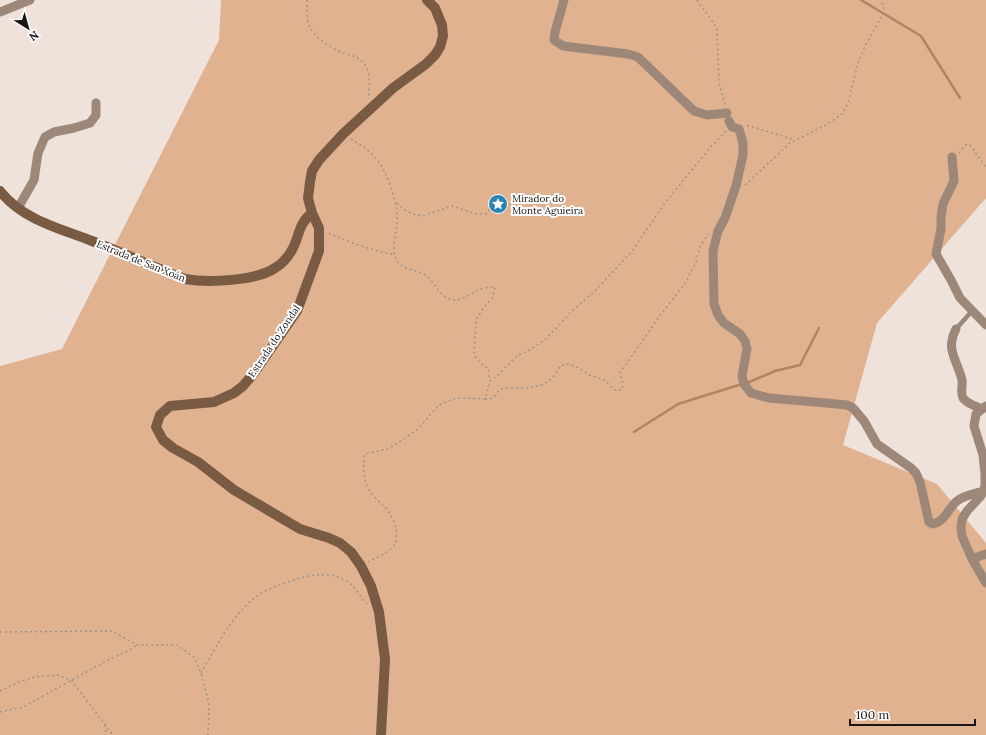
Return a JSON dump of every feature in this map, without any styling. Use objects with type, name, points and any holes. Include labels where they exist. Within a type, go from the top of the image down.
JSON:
[{"type":"street","points":[[0,12],[30,0]]},
{"type":"street","name":"Estrada do Zondal","points":[[381,735],[386,659],[379,612],[371,586],[361,566],[351,552],[340,543],[329,538],[300,529],[234,490],[198,462],[173,448],[163,440],[156,427],[160,415],[170,406],[214,402],[225,398],[243,386],[254,373],[296,311],[319,251],[319,228],[312,213],[308,198],[312,171],[319,160],[343,134],[393,88],[426,64],[440,47],[443,36],[442,24],[435,8],[427,0]]},
{"type":"street","points":[[564,0],[554,32],[554,40],[563,46],[628,54],[638,57],[694,111],[732,123],[743,143],[743,155],[732,198],[725,218],[718,231],[713,251],[714,304],[718,315],[724,323],[740,334],[745,341],[747,349],[742,376],[744,384],[750,393],[768,398],[826,402],[847,405],[853,408],[864,421],[877,444],[916,473],[920,482],[929,522],[933,524],[940,522],[956,501],[965,496],[984,491]]},
{"type":"street","points":[[18,208],[34,180],[38,153],[45,137],[54,132],[74,128],[90,122],[96,115],[96,103]]},
{"type":"street","points":[[951,161],[954,181],[943,204],[941,229],[936,254],[952,280],[960,298],[986,325]]},
{"type":"street","name":"Estrada de San Xoán","points":[[0,191],[18,208],[51,226],[185,279],[198,281],[218,281],[251,276],[264,273],[275,268],[286,259],[292,250],[305,219],[312,213]]},
{"type":"street","points":[[956,329],[950,342],[962,380],[962,395],[966,402],[984,407]]},
{"type":"street","points":[[984,407],[976,414],[974,426],[985,465],[984,491],[962,519],[961,528],[962,536],[972,559],[986,583]]},
{"type":"street","points":[[972,559],[986,554]]},
{"type":"lane","points":[[956,329],[972,311]]},
{"type":"path","points":[[307,0],[309,26],[321,40],[329,46],[342,53],[358,58],[369,74],[370,86],[364,114]]},
{"type":"path","points":[[697,0],[717,28],[719,82],[732,123]]},
{"type":"path","points":[[741,189],[781,149],[795,140],[838,118],[846,109],[860,58],[883,14],[884,9],[881,0]]},
{"type":"path","points":[[732,123],[750,126],[795,140]]},
{"type":"path","points":[[490,381],[518,355],[530,350],[546,339],[571,312],[596,290],[632,251],[665,203],[732,123]]},
{"type":"path","points":[[343,134],[363,146],[382,166],[397,203],[398,215],[394,244],[395,255],[401,265],[420,272],[428,278],[445,297],[456,300],[469,296],[479,290],[496,287],[493,298],[484,307],[476,320],[474,355],[480,363],[488,368],[490,381],[485,399]]},
{"type":"path","points":[[951,161],[967,144],[971,146],[986,167]]},
{"type":"path","points":[[397,203],[402,209],[412,214],[423,216],[452,206],[476,214],[486,214],[497,199]]},
{"type":"path","points":[[319,228],[348,242],[368,249],[395,255]]},
{"type":"path","points":[[361,566],[387,552],[396,540],[395,526],[392,518],[387,510],[369,492],[366,486],[364,478],[365,454],[383,450],[396,444],[417,430],[439,405],[456,398],[493,398],[500,390],[508,388],[533,388],[547,383],[557,373],[560,366],[568,364],[579,368],[589,375],[604,380],[615,390],[622,390],[623,384],[620,373],[659,316],[686,282],[696,262],[700,247],[707,234],[718,231]]},
{"type":"path","points":[[201,673],[225,631],[249,602],[264,592],[282,584],[304,577],[326,574],[336,576],[346,580],[354,586],[360,597],[367,604]]},
{"type":"path","points":[[0,632],[112,631],[137,645],[177,645],[194,657],[201,673],[209,704],[208,735]]},
{"type":"path","points":[[0,712],[23,707],[110,658],[130,650],[137,645]]},
{"type":"path","points":[[0,691],[19,682],[36,677],[58,675],[72,680],[113,735]]},
{"type":"path","points":[[105,725],[106,735]]},
{"type":"shaded area","points":[[221,0],[986,0],[986,198],[877,323],[843,445],[937,484],[986,543],[986,735],[0,735],[0,366],[62,349],[219,40]]},
{"type":"waterway","points":[[861,0],[921,36],[960,98]]},
{"type":"waterway","points":[[747,383],[775,371],[800,365],[819,328]]},
{"type":"waterway","points":[[634,432],[678,404],[742,384]]},
{"type":"place","name":"Mirador do Monte Aguieira","points":[[498,204]]}]
